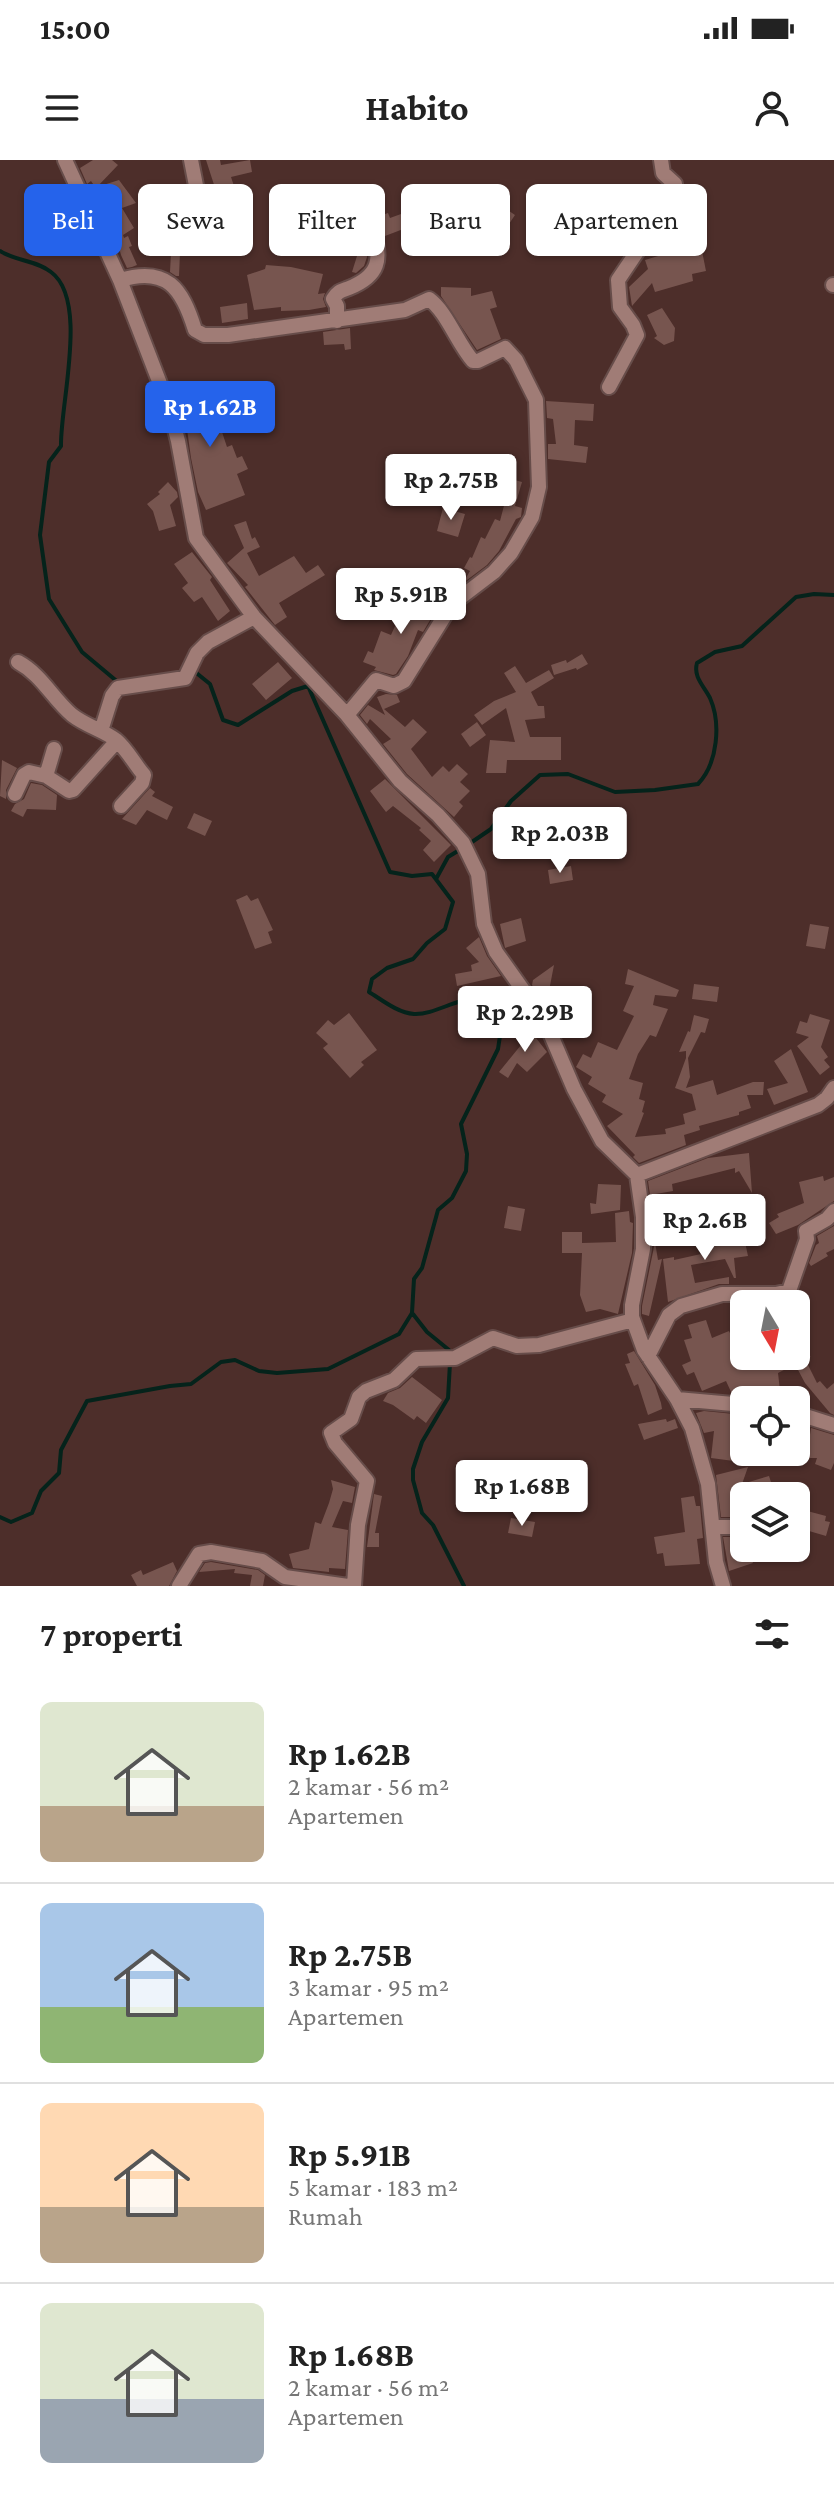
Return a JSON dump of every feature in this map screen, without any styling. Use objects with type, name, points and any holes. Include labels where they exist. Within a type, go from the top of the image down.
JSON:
[{"type":"street","points":[[65,160],[120,280],[174,424],[194,532],[236,596],[254,617],[347,715],[400,781],[438,815],[463,843],[478,874],[484,924],[496,952],[545,1021],[574,1089],[602,1141],[637,1175],[643,1217],[643,1249],[632,1305],[633,1320],[638,1338],[692,1428],[705,1472],[714,1527],[717,1584]]},
{"type":"street","points":[[191,160],[196,184]]},
{"type":"street","points":[[609,387],[637,335],[620,307],[618,280],[676,194],[675,184],[663,173],[661,160]]},
{"type":"street","points":[[337,321],[337,306],[333,299],[337,292],[366,281],[375,269],[378,256]]},
{"type":"street","points":[[120,280],[144,276],[170,282],[188,307],[195,330],[204,335],[228,335],[406,310],[421,300],[429,299],[441,310],[455,337],[473,361],[502,348],[508,349],[516,360],[536,400],[539,487],[532,517],[511,553],[494,572],[452,604],[404,681],[394,686],[379,679],[374,681],[347,715]]},
{"type":"street","points":[[101,731],[112,696],[118,688],[188,676],[197,653],[208,642],[254,617]]},
{"type":"street","points":[[18,662],[43,681],[70,713],[92,729],[117,741],[145,777],[121,806]]},
{"type":"street","points":[[15,794],[27,773],[46,776],[72,791],[117,741]]},
{"type":"street","points":[[46,776],[54,749]]},
{"type":"street","points":[[637,1175],[818,1105],[834,1088]]},
{"type":"street","points":[[648,1356],[669,1315],[681,1306],[722,1294],[776,1294],[789,1291],[807,1239],[806,1231],[827,1219],[834,1211]]},
{"type":"street","points":[[179,1586],[199,1554],[211,1552],[262,1561],[285,1577],[351,1586],[367,1481],[335,1443],[331,1433],[351,1419],[359,1397],[394,1380],[416,1359],[455,1358],[493,1338],[517,1346],[553,1343],[633,1320]]},
{"type":"street","points":[[677,1399],[730,1404]]},
{"type":"street","points":[[810,1417],[834,1425]]},
{"type":"street","points":[[714,1527],[730,1527]]},
{"type":"building","points":[[93,160],[112,160],[118,165],[100,184],[91,181],[87,184],[80,168]]},
{"type":"building","points":[[206,160],[220,160],[221,165],[250,160],[252,172],[231,177],[233,184],[214,184]]},
{"type":"building","points":[[122,184],[136,203],[122,208]]},
{"type":"building","points":[[122,208],[134,228],[123,235],[124,238],[128,236],[137,265],[127,268],[121,256]]},
{"type":"building","points":[[388,213],[390,218],[401,214],[401,230],[385,236],[385,214]]},
{"type":"building","points":[[171,256],[180,256],[179,276],[170,272]]},
{"type":"building","points":[[357,256],[367,256],[364,266],[356,273],[352,272]]},
{"type":"building","points":[[658,256],[703,256],[706,271],[692,274],[693,281],[655,292],[652,283],[632,306],[629,287],[648,269],[645,260]]},
{"type":"building","points":[[266,265],[323,274],[318,294],[325,293],[323,299],[326,307],[254,310],[247,275],[265,269]]},
{"type":"building","points":[[441,287],[471,288],[471,296],[492,291],[497,307],[490,309],[501,339],[477,350],[441,296]]},
{"type":"building","points":[[247,303],[248,319],[222,323],[220,307]]},
{"type":"building","points":[[662,308],[675,328],[674,341],[664,345],[654,338],[657,336],[647,315]]},
{"type":"building","points":[[350,328],[351,349],[345,350],[344,344],[324,345],[323,332]]},
{"type":"building","points":[[170,383],[218,384],[219,407],[204,407],[205,437],[222,432],[227,447],[232,445],[237,458],[242,456],[248,469],[237,474],[245,495],[206,510],[198,492],[191,458],[187,393],[174,392]]},
{"type":"building","points":[[546,401],[594,404],[593,421],[575,420],[574,445],[588,447],[586,463],[548,459],[548,444],[556,444],[553,419],[547,418]]},
{"type":"building","points":[[511,479],[522,482],[515,506],[522,508],[521,517],[516,519],[499,551],[487,565],[463,583],[470,571],[464,568],[481,537],[485,539],[495,519],[500,521]]},
{"type":"building","points":[[168,482],[178,497],[170,505],[176,526],[159,531],[153,511],[147,504],[160,494],[158,492]]},
{"type":"building","points":[[443,508],[465,514],[458,537],[437,531]]},
{"type":"building","points":[[246,521],[252,539],[255,537],[260,547],[247,553],[259,576],[294,556],[306,573],[318,565],[325,575],[279,603],[287,617],[275,625],[245,587],[248,585],[227,563],[244,548],[234,525]]},
{"type":"building","points":[[192,552],[212,577],[210,580],[230,611],[218,621],[202,597],[194,602],[182,588],[188,583],[174,564]]},
{"type":"building","points":[[410,593],[439,605],[423,632],[418,630],[408,656],[396,674],[374,670],[376,667],[363,662],[368,651],[373,653],[381,631],[391,635]]},
{"type":"building","points":[[582,654],[588,664],[554,675],[551,665],[566,660],[567,663]]},
{"type":"building","points":[[278,662],[292,678],[266,700],[252,684]]},
{"type":"building","points":[[515,666],[526,683],[549,670],[554,678],[531,692],[538,706],[544,706],[545,718],[525,720],[530,737],[561,737],[561,760],[507,760],[506,773],[486,773],[490,740],[515,742],[506,708],[482,725],[474,715],[494,701],[516,692],[504,673]]},
{"type":"building","points":[[397,695],[400,702],[384,709],[405,727],[413,719],[427,732],[411,749],[432,777],[443,766],[449,772],[457,764],[468,774],[460,782],[470,791],[459,802],[463,806],[454,817],[407,774],[383,744],[391,739],[370,719],[367,724],[360,715],[368,705],[385,715],[377,697]]},
{"type":"building","points":[[477,722],[486,735],[470,747],[461,734]]},
{"type":"building","points":[[2,760],[17,768],[6,790],[6,799],[0,796]]},
{"type":"building","points":[[385,779],[451,845],[434,862],[423,850],[431,841],[419,830],[421,828],[393,806],[386,812],[370,791]]},
{"type":"building","points":[[31,783],[42,785],[57,795],[56,810],[27,809],[23,817],[11,811],[15,804],[24,799]]},
{"type":"building","points":[[150,788],[155,792],[152,796],[173,807],[167,820],[147,810],[136,825],[122,819]]},
{"type":"building","points":[[194,813],[212,821],[205,836],[187,828]]},
{"type":"building","points":[[571,866],[573,880],[550,884],[548,870]]},
{"type":"building","points":[[247,895],[251,901],[258,898],[273,930],[268,932],[272,943],[255,949],[236,900]]},
{"type":"building","points":[[521,918],[526,941],[505,948],[500,924]]},
{"type":"building","points":[[810,924],[829,927],[825,949],[806,946]]},
{"type":"building","points":[[479,937],[501,976],[457,986],[455,974],[472,971],[471,965],[479,962],[466,948]]},
{"type":"building","points":[[554,965],[548,996],[538,994],[532,985],[533,980]]},
{"type":"building","points":[[628,969],[679,990],[676,997],[655,995],[653,1005],[668,1009],[656,1037],[650,1035],[638,1054],[629,1079],[643,1083],[639,1099],[645,1101],[635,1137],[666,1134],[665,1129],[685,1124],[683,1114],[696,1110],[692,1094],[675,1088],[686,1058],[686,1051],[679,1052],[690,1032],[694,1015],[709,1019],[705,1033],[701,1032],[688,1058],[690,1077],[686,1088],[713,1080],[717,1095],[753,1082],[764,1082],[763,1095],[747,1095],[751,1108],[739,1112],[739,1115],[699,1126],[700,1130],[684,1135],[686,1145],[639,1163],[607,1126],[623,1114],[602,1102],[606,1095],[588,1084],[592,1077],[576,1067],[583,1054],[591,1058],[598,1042],[617,1050],[634,1016],[623,1011],[634,986],[625,984]]},
{"type":"building","points":[[694,984],[719,987],[717,1002],[692,999]]},
{"type":"building","points":[[511,995],[524,1012],[524,1017],[516,1022],[499,1004]]},
{"type":"building","points":[[556,995],[582,1023],[569,1036],[560,1030],[558,1016],[551,1012]]},
{"type":"building","points":[[349,1013],[377,1050],[361,1062],[364,1065],[350,1078],[323,1048],[328,1044],[316,1033],[328,1020],[334,1025]]},
{"type":"building","points":[[810,1014],[830,1020],[821,1047],[828,1057],[824,1060],[830,1067],[820,1075],[797,1046],[809,1037],[796,1033],[800,1021],[807,1023]]},
{"type":"building","points":[[529,1029],[547,1052],[527,1072],[517,1063],[508,1078],[499,1072],[521,1045],[517,1040]]},
{"type":"building","points":[[791,1049],[808,1092],[774,1105],[767,1089],[788,1083],[774,1061]]},
{"type":"building","points":[[749,1153],[752,1193],[739,1171],[735,1173],[735,1168],[672,1184],[673,1191],[650,1195],[648,1181],[708,1158]]},
{"type":"building","points":[[823,1176],[824,1181],[834,1177],[834,1201],[798,1225],[776,1234],[769,1223],[779,1217],[777,1214],[804,1203],[799,1182]]},
{"type":"building","points":[[598,1184],[621,1185],[620,1210],[591,1214],[590,1203],[596,1204]]},
{"type":"building","points":[[508,1206],[525,1209],[521,1231],[504,1228]]},
{"type":"building","points":[[629,1211],[630,1222],[633,1223],[632,1253],[618,1314],[600,1309],[586,1312],[580,1295],[582,1253],[562,1253],[562,1232],[582,1232],[582,1243],[616,1242],[615,1213]]},
{"type":"building","points":[[747,1224],[752,1240],[745,1242],[748,1256],[734,1258],[736,1278],[725,1259],[691,1265],[695,1283],[729,1277],[729,1284],[719,1284],[668,1302],[663,1259],[674,1257],[674,1260],[701,1254],[699,1235],[737,1232],[736,1227]]},
{"type":"building","points":[[834,1226],[834,1249],[811,1266],[809,1263],[819,1243],[817,1236]]},
{"type":"building","points":[[655,1242],[658,1260],[662,1259],[649,1316],[642,1314],[642,1306]]},
{"type":"building","points":[[706,1320],[712,1338],[729,1331],[730,1370],[784,1370],[778,1373],[780,1386],[730,1386],[730,1390],[726,1381],[702,1391],[694,1372],[687,1375],[682,1365],[691,1361],[684,1340],[692,1338],[688,1325]]},
{"type":"building","points":[[634,1351],[655,1385],[661,1403],[662,1409],[648,1415],[638,1384],[634,1386],[625,1364],[630,1363],[627,1354]]},
{"type":"building","points":[[810,1369],[817,1383],[820,1381],[827,1389],[834,1383],[834,1415],[810,1386],[798,1370]]},
{"type":"building","points":[[412,1377],[442,1400],[426,1423],[417,1416],[414,1420],[383,1401],[388,1393],[400,1388]]},
{"type":"building","points":[[696,1413],[730,1414],[730,1460],[711,1458],[714,1431],[704,1433]]},
{"type":"building","points":[[666,1419],[667,1422],[675,1419],[678,1428],[644,1440],[638,1424]]},
{"type":"building","points":[[811,1428],[834,1435],[831,1470],[815,1464],[817,1458],[810,1458]]},
{"type":"building","points":[[748,1467],[743,1482],[730,1482],[730,1517],[721,1517],[716,1475]]},
{"type":"building","points":[[769,1476],[771,1482],[749,1482]]},
{"type":"building","points":[[331,1480],[355,1487],[352,1503],[343,1501],[332,1527],[348,1530],[345,1569],[329,1568],[329,1572],[293,1568],[289,1554],[309,1549],[315,1522],[321,1524],[329,1503],[333,1489]]},
{"type":"building","points":[[374,1494],[382,1496],[375,1533],[379,1533],[379,1547],[367,1547]]},
{"type":"building","points":[[694,1496],[696,1506],[700,1506],[703,1538],[697,1539],[700,1564],[665,1566],[663,1553],[657,1554],[654,1537],[685,1532],[681,1498]]},
{"type":"building","points":[[810,1512],[826,1516],[825,1521],[830,1522],[826,1536],[810,1531]]},
{"type":"building","points":[[511,1518],[535,1522],[532,1537],[508,1533]]},
{"type":"building","points":[[723,1537],[730,1537],[730,1562],[753,1563],[729,1571]]},
{"type":"building","points":[[173,1562],[177,1571],[169,1586],[137,1586],[131,1575],[141,1570],[143,1575]]},
{"type":"building","points":[[205,1563],[258,1570],[265,1575],[263,1586],[250,1586],[252,1575],[234,1573],[235,1569],[199,1572]]},
{"type":"waterway","points":[[0,251],[51,272],[62,286],[68,305],[70,354],[61,446],[49,462],[40,535],[49,599],[82,652],[119,683]]},
{"type":"waterway","points":[[469,844],[491,829],[511,801],[540,775],[568,774],[615,792],[698,784],[710,765],[716,742],[716,719],[710,698],[698,677],[697,663],[715,652],[742,646],[796,597],[834,595]]},
{"type":"waterway","points":[[0,1517],[11,1522],[32,1513],[41,1491],[59,1473],[61,1450],[87,1401],[191,1384],[221,1362],[235,1360],[259,1371],[277,1373],[328,1369],[399,1334],[412,1313],[414,1279],[422,1268],[438,1210],[452,1198],[466,1171],[467,1154],[461,1124],[498,1049],[501,1029],[499,1008],[488,1002],[464,1000],[431,1012],[414,1014],[396,1009],[369,992],[372,979],[387,968],[413,959],[445,929],[453,902],[432,874],[412,876],[390,872],[308,686],[292,691],[238,725],[223,720],[210,684],[194,671]]},
{"type":"waterway","points":[[436,879],[448,857],[461,849]]},
{"type":"waterway","points":[[413,1314],[427,1332],[449,1350],[449,1354]]},
{"type":"waterway","points":[[450,1363],[448,1398],[422,1442],[413,1469],[413,1480],[422,1513],[433,1525],[464,1586]]}]
